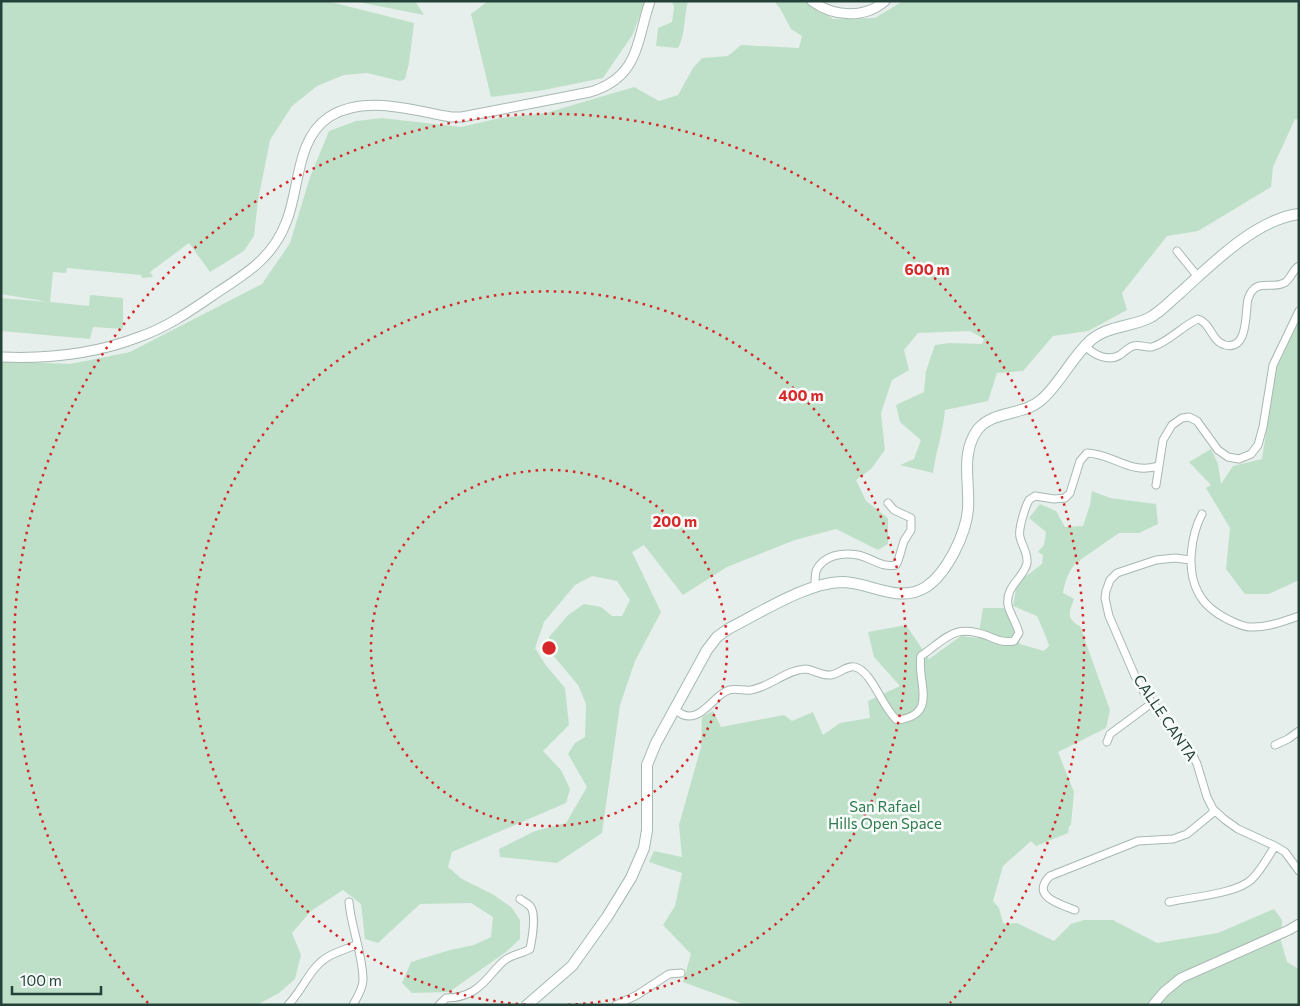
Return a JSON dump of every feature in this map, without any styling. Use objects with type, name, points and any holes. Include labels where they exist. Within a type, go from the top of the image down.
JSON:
[{"type":"main road","points":[[527,1005],[572,966],[607,917],[631,878],[644,848],[647,830],[647,765],[656,743],[702,657],[717,637],[728,629],[815,587],[844,582],[898,594],[912,593],[926,587],[947,566],[966,523],[968,509],[967,456],[979,428],[997,417],[1027,410],[1036,405],[1044,398],[1073,358],[1096,336],[1150,318],[1246,237],[1278,219],[1299,214]]},
{"type":"street","points":[[1,357],[51,358],[112,346],[140,337],[183,316],[249,272],[271,250],[287,221],[294,198],[300,165],[311,135],[328,118],[342,110],[368,105],[462,117],[603,88],[623,73],[636,53],[650,1]]},
{"type":"street","points":[[812,1],[829,11],[850,14],[871,10],[885,1]]},
{"type":"street","points":[[1177,251],[1198,277]]},
{"type":"street","points":[[1085,346],[1099,356],[1113,357],[1134,346],[1150,347],[1159,344],[1198,319],[1202,320],[1216,340],[1227,345],[1233,344],[1239,341],[1245,332],[1248,299],[1253,291],[1259,285],[1281,285],[1287,282],[1295,268],[1299,266]]},
{"type":"street","points":[[1156,485],[1163,440],[1172,426],[1182,418],[1189,417],[1198,421],[1218,450],[1228,457],[1239,459],[1251,454],[1258,445],[1263,427],[1273,365],[1299,311]]},
{"type":"street","points":[[675,709],[679,714],[688,717],[696,715],[727,691],[738,689],[752,690],[794,672],[806,669],[819,675],[830,675],[840,673],[854,666],[860,669],[876,687],[890,714],[897,720],[907,719],[916,713],[922,704],[924,692],[920,665],[922,656],[950,634],[965,630],[980,633],[1005,643],[1014,641],[1019,633],[1008,605],[1013,583],[1021,575],[1027,564],[1026,550],[1020,537],[1021,523],[1030,500],[1036,496],[1054,499],[1065,498],[1070,493],[1080,460],[1086,453],[1098,454],[1135,468],[1143,469],[1158,466]]},
{"type":"street","points":[[815,587],[816,570],[827,558],[835,555],[859,555],[882,565],[896,564],[904,540],[911,530],[912,522],[911,518],[894,510],[888,503]]},
{"type":"street","points":[[1202,514],[1196,526],[1191,560],[1193,575],[1198,592],[1218,614],[1238,624],[1250,627],[1264,626],[1299,616]]},
{"type":"street","name":"CALLE CANTA","points":[[1191,560],[1175,558],[1156,560],[1117,572],[1110,580],[1106,591],[1107,607],[1135,676],[1152,703],[1188,747],[1197,764],[1206,798],[1215,811],[1238,829],[1285,852],[1299,871]]},
{"type":"street","points":[[1107,742],[1110,734],[1152,703]]},
{"type":"street","points":[[1275,745],[1299,732]]},
{"type":"street","points":[[1075,910],[1054,902],[1045,895],[1042,888],[1043,883],[1050,876],[1138,841],[1173,839],[1187,834],[1215,811]]},
{"type":"street","points":[[1169,902],[1243,886],[1257,873],[1275,846]]},
{"type":"street","points":[[439,1005],[446,998],[464,997],[473,992],[483,984],[503,961],[530,949],[534,914],[530,906],[520,899]]},
{"type":"street","points":[[349,902],[363,982],[353,1005]]},
{"type":"street","points":[[1153,1005],[1164,992],[1181,978],[1299,924]]},
{"type":"street","points":[[288,1005],[325,958],[356,945]]},
{"type":"street","points":[[616,1005],[669,974],[681,973]]},
{"type":"green space","points":[[1,1],[327,1],[414,23],[405,79],[400,81],[367,73],[344,75],[317,86],[292,106],[270,140],[258,201],[254,236],[244,251],[210,272],[189,243],[150,272],[153,277],[142,278],[141,275],[67,268],[66,273],[53,272],[50,302],[89,306],[90,295],[123,298],[123,329],[93,327],[90,339],[1,331],[1,298],[49,302],[1,294]]},
{"type":"green space","points":[[353,1],[415,1],[424,15]]},
{"type":"green space","points":[[488,1],[645,1],[633,34],[603,78],[544,90],[491,97],[471,14]]},
{"type":"green space","points":[[672,1],[688,1],[680,43],[678,48],[656,46],[658,28],[672,22],[674,8]]},
{"type":"green space","points":[[774,1],[807,1],[833,19],[875,18],[903,1],[1299,1],[1299,120],[1295,119],[1273,167],[1271,187],[1198,231],[1167,236],[1122,293],[1127,310],[1088,331],[1053,336],[1023,371],[997,373],[988,401],[945,410],[933,473],[900,465],[914,459],[921,440],[900,422],[896,405],[924,392],[926,371],[935,345],[949,343],[982,344],[984,339],[970,331],[918,333],[904,350],[909,370],[892,380],[881,413],[885,450],[871,469],[856,480],[866,501],[888,518],[888,544],[878,550],[836,529],[795,540],[727,567],[683,595],[644,545],[632,552],[661,612],[635,661],[620,705],[602,833],[557,863],[500,857],[499,849],[535,831],[566,823],[587,787],[568,754],[575,743],[585,737],[586,704],[578,685],[551,653],[549,637],[568,615],[584,604],[601,607],[612,616],[622,616],[630,600],[617,581],[592,576],[575,585],[544,622],[535,648],[545,664],[565,688],[569,725],[543,751],[561,770],[570,789],[566,803],[452,852],[448,867],[462,879],[494,895],[512,908],[520,920],[520,939],[506,952],[449,992],[412,993],[402,983],[411,962],[474,945],[491,937],[493,917],[471,903],[420,904],[378,943],[365,939],[361,904],[343,890],[311,911],[292,933],[301,955],[295,979],[279,993],[257,1005],[1,1005],[1,361],[70,364],[130,352],[262,284],[290,243],[310,177],[329,131],[356,121],[382,118],[461,127],[500,118],[546,113],[634,87],[659,101],[678,95],[693,68],[702,58],[728,56],[741,45],[799,48],[802,36],[791,29]]},
{"type":"green space","points":[[1297,323],[1299,325],[1299,580],[1269,594],[1245,594],[1226,569],[1230,528],[1206,488],[1211,485],[1189,462],[1211,449],[1218,464],[1221,484],[1233,466],[1262,459],[1276,369]]},
{"type":"green space","name":"San Rafael Hills Open Space","points":[[1092,491],[1110,498],[1156,504],[1158,524],[1139,533],[1119,533],[1080,560],[1080,562],[1078,561],[1068,576],[1063,593],[1074,599],[1070,615],[1072,621],[1080,626],[1110,710],[1106,728],[1058,752],[1074,792],[1071,825],[1069,826],[1068,833],[1036,846],[1031,841],[1003,866],[993,901],[999,908],[1003,923],[1017,923],[1054,941],[1071,924],[1084,920],[1113,920],[1157,943],[1218,933],[1274,909],[1282,920],[1281,941],[1287,962],[1299,969],[1299,1005],[746,1005],[683,982],[691,954],[663,925],[675,906],[682,873],[649,862],[654,851],[682,857],[679,825],[701,747],[702,717],[713,711],[721,727],[784,715],[792,721],[813,712],[823,735],[840,723],[870,718],[868,701],[900,686],[874,657],[868,632],[906,625],[929,659],[961,636],[978,638],[983,608],[1004,608],[1020,644],[1044,651],[1049,646],[1037,616],[1013,606],[1017,583],[1042,564],[1043,555],[1038,552],[1044,545],[1046,532],[1029,518],[1040,504],[1056,511],[1065,527],[1083,526],[1090,505]]}]
